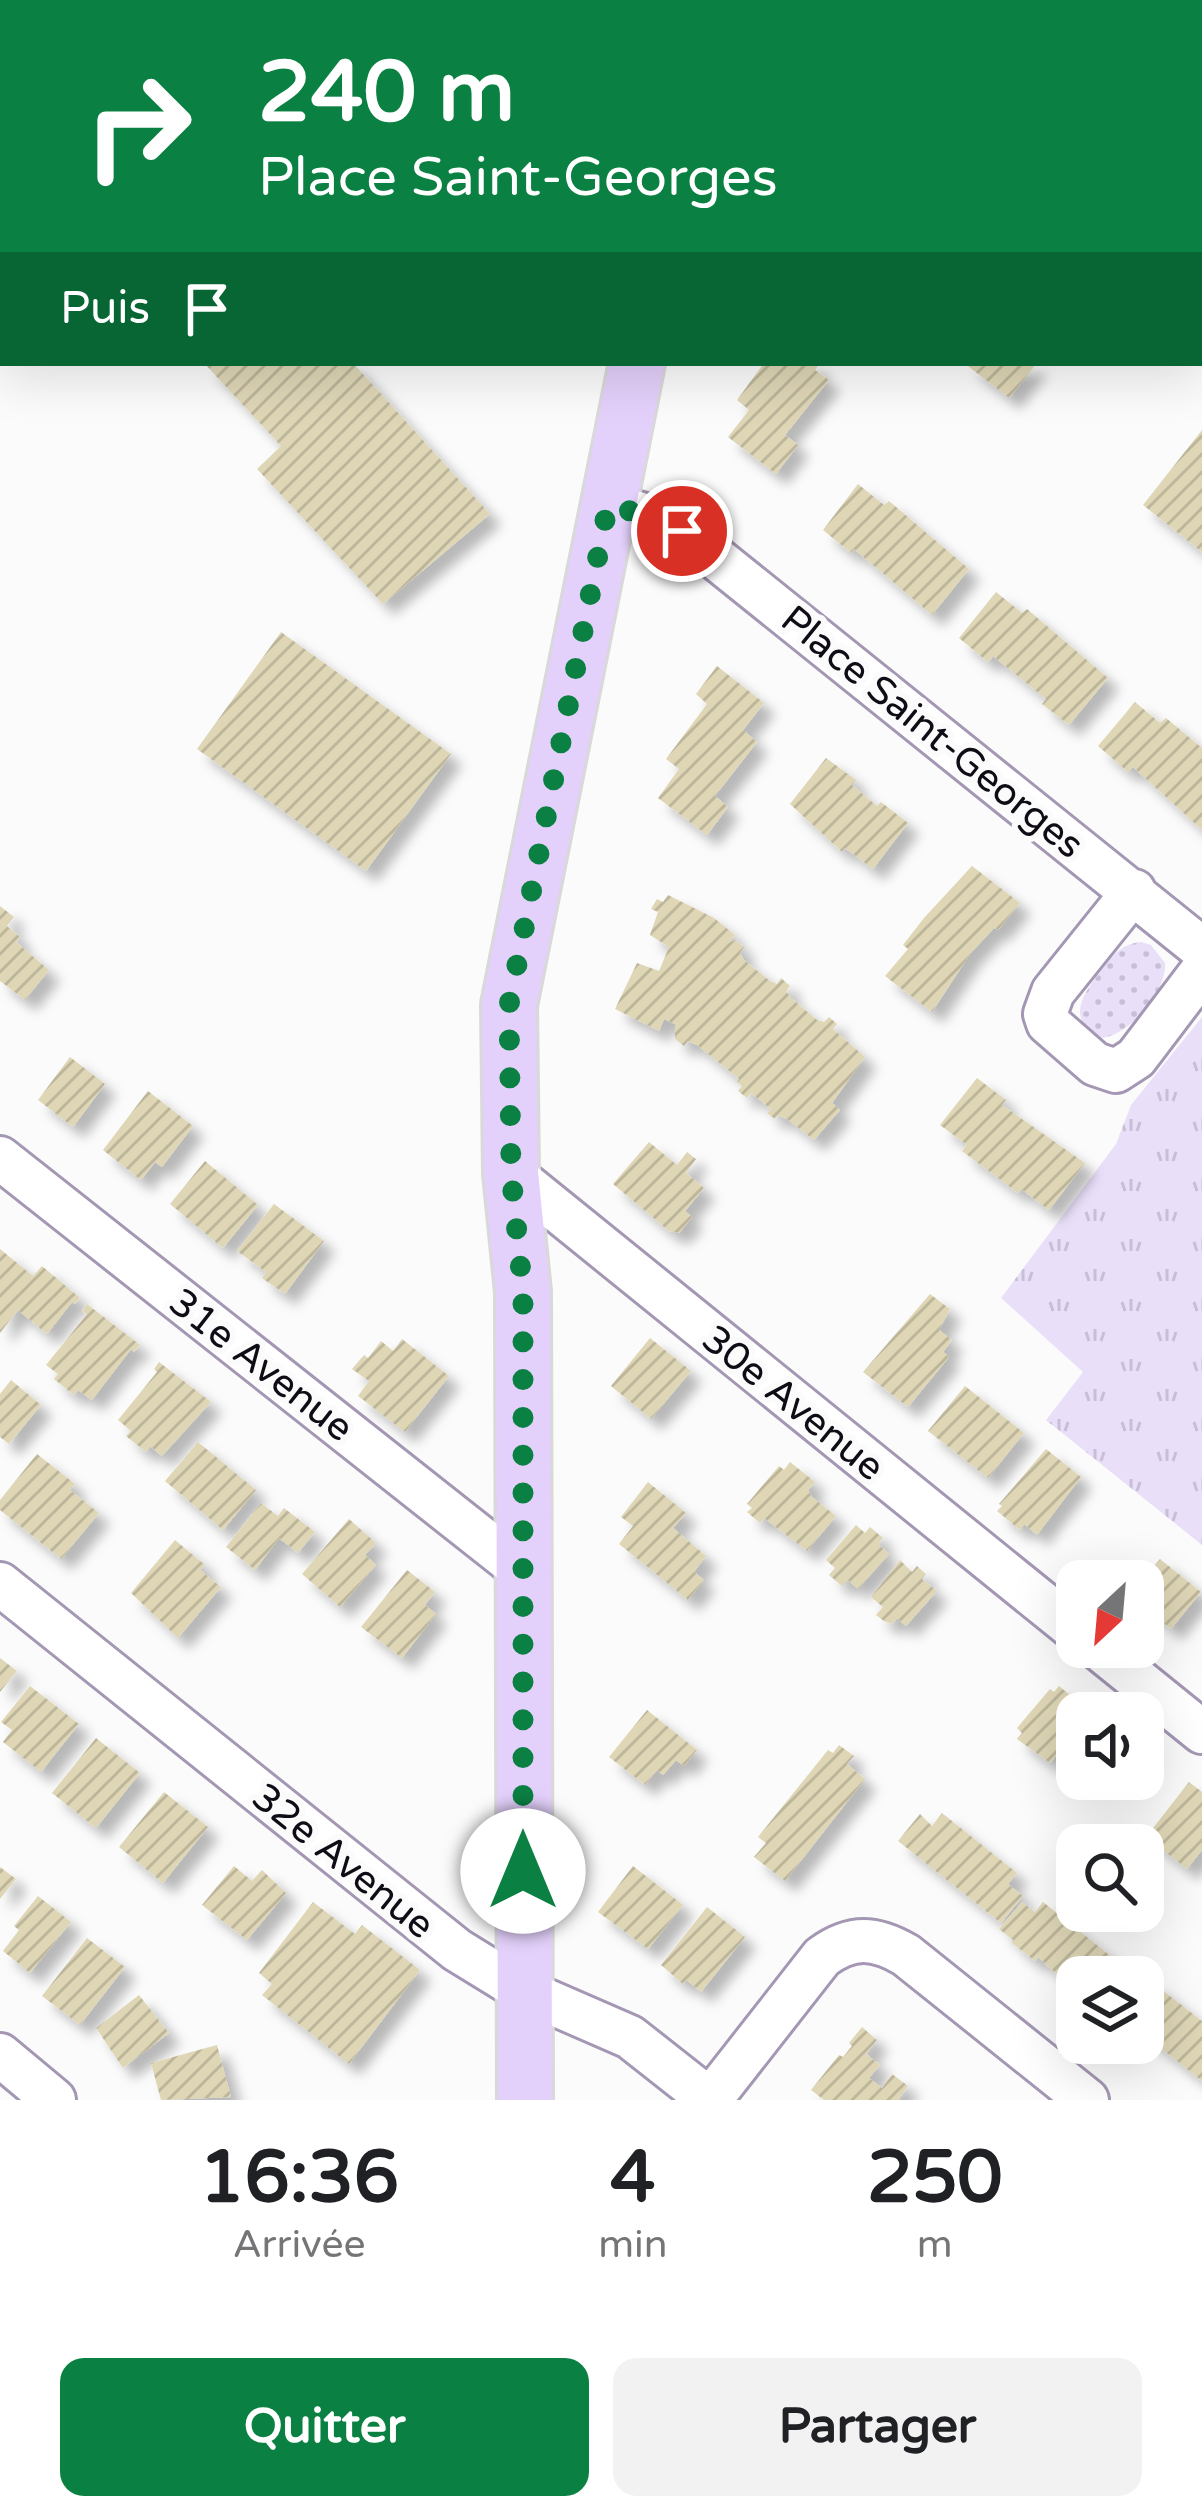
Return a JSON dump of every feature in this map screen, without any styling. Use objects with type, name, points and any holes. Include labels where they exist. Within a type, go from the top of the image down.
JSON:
[{"type":"main road","points":[[525,2100],[523,1292],[511,1173],[509,1005],[636,366]]},
{"type":"street","name":"Place Saint-Georges","points":[[608,505],[663,520],[682,531],[1202,949]]},
{"type":"street","points":[[1134,891],[1053,992],[1045,1014],[1048,1023],[1095,1064],[1116,1071],[1136,1058],[1202,971]]},
{"type":"street","name":"31e Avenue","points":[[0,1158],[524,1572]]},
{"type":"street","name":"30e Avenue","points":[[511,1173],[1056,1614]]},
{"type":"street","name":"32e Avenue","points":[[0,1584],[457,1950],[522,1990],[630,2037],[710,2100]]},
{"type":"street","points":[[1123,1668],[1202,1732]]},
{"type":"street","points":[[710,2100],[823,1958],[841,1943],[862,1939],[886,1943],[906,1955],[1087,2100]]},
{"type":"street","points":[[0,2055],[53,2100]]},
{"type":"green space","points":[[1141,942],[1151,945],[1165,963],[1160,986],[1135,1020],[1102,1038],[1081,1018],[1082,1002],[1115,954]]},
{"type":"green space","points":[[1202,1017],[1202,1545],[1046,1420],[1083,1372],[1001,1298],[1116,1144],[1131,1105]]},
{"type":"building","points":[[207,366],[356,366],[490,514],[383,604],[257,469],[281,446]]},
{"type":"building","points":[[762,366],[818,366],[815,370],[829,380],[785,435],[798,445],[776,474],[728,437],[749,410],[737,400]]},
{"type":"building","points":[[968,366],[1035,366],[1009,398]]},
{"type":"building","points":[[1202,430],[1202,552],[1143,505]]},
{"type":"building","points":[[858,484],[884,505],[889,501],[969,569],[932,615],[854,549],[851,553],[823,530]]},
{"type":"building","points":[[996,592],[1022,613],[1027,609],[1108,678],[1069,725],[1042,704],[1046,699],[993,656],[988,662],[959,638]]},
{"type":"building","points":[[281,632],[451,754],[366,871],[197,749]]},
{"type":"building","points":[[717,666],[764,703],[743,730],[757,742],[715,796],[728,807],[707,835],[658,798],[679,769],[666,759],[707,704],[696,694]]},
{"type":"building","points":[[1135,702],[1160,723],[1166,718],[1202,748],[1202,830],[1133,767],[1128,772],[1098,746]]},
{"type":"building","points":[[826,758],[856,780],[852,785],[877,806],[881,802],[908,823],[873,869],[845,848],[842,852],[790,804]]},
{"type":"building","points":[[972,866],[1020,903],[970,954],[932,1012],[885,976],[908,949],[903,945],[924,918]]},
{"type":"building","points":[[668,895],[714,918],[735,935],[728,943],[735,940],[744,947],[740,953],[744,960],[770,981],[777,984],[781,978],[790,986],[786,991],[791,998],[817,1020],[824,1022],[829,1017],[837,1024],[833,1029],[865,1057],[832,1103],[840,1110],[814,1140],[787,1119],[778,1115],[775,1119],[767,1113],[771,1109],[751,1093],[747,1098],[738,1091],[739,1079],[697,1045],[688,1041],[684,1046],[675,1039],[675,1024],[664,1019],[659,1031],[615,1009],[637,963],[659,971],[669,947],[650,935],[658,912],[651,909],[657,899],[663,902]]},
{"type":"building","points":[[0,906],[14,917],[7,926],[20,937],[16,942],[49,970],[25,1000],[0,981]]},
{"type":"building","points":[[70,1057],[105,1084],[73,1127],[38,1100]]},
{"type":"building","points":[[977,1078],[1006,1100],[1002,1105],[1085,1163],[1049,1210],[962,1151],[967,1145],[940,1125]]},
{"type":"building","points":[[148,1091],[193,1126],[162,1167],[155,1162],[141,1180],[103,1150]]},
{"type":"building","points":[[649,1142],[677,1165],[687,1152],[696,1159],[686,1173],[704,1188],[685,1211],[692,1217],[679,1233],[669,1231],[613,1184]]},
{"type":"building","points":[[205,1161],[258,1205],[223,1248],[170,1204]]},
{"type":"building","points":[[274,1204],[324,1241],[285,1294],[262,1278],[266,1272],[237,1251]]},
{"type":"building","points":[[0,1249],[33,1276],[42,1266],[80,1298],[47,1334],[18,1310],[0,1333]]},
{"type":"building","points":[[930,1294],[950,1309],[939,1330],[952,1340],[943,1352],[949,1357],[908,1407],[863,1372]]},
{"type":"building","points":[[87,1304],[140,1345],[134,1352],[131,1349],[92,1400],[78,1390],[74,1395],[54,1379],[58,1374],[46,1365],[87,1314],[82,1311]]},
{"type":"building","points":[[650,1338],[691,1371],[651,1419],[611,1386]]},
{"type":"building","points":[[402,1339],[449,1376],[405,1432],[358,1396],[369,1381],[352,1369],[381,1341],[393,1351]]},
{"type":"building","points":[[159,1362],[211,1402],[162,1456],[150,1446],[146,1452],[126,1436],[131,1431],[118,1420],[157,1372]]},
{"type":"building","points":[[11,1380],[41,1405],[9,1444],[0,1437],[0,1394]]},
{"type":"building","points":[[965,1386],[1024,1433],[988,1478],[928,1431]]},
{"type":"building","points":[[198,1442],[256,1490],[223,1530],[165,1481]]},
{"type":"building","points":[[1046,1449],[1081,1477],[1037,1535],[1024,1524],[1020,1530],[997,1511]]},
{"type":"building","points":[[37,1454],[75,1484],[70,1490],[99,1513],[61,1559],[0,1510],[0,1500]]},
{"type":"building","points":[[790,1462],[815,1482],[808,1490],[812,1497],[836,1516],[807,1551],[764,1518],[760,1523],[747,1512],[752,1508],[747,1504],[779,1466],[784,1470]]},
{"type":"building","points":[[648,1482],[686,1513],[673,1528],[706,1556],[694,1572],[704,1580],[688,1600],[619,1544],[633,1526],[621,1517]]},
{"type":"building","points":[[261,1503],[278,1516],[284,1508],[315,1532],[298,1553],[279,1538],[255,1570],[226,1547]]},
{"type":"building","points":[[349,1519],[376,1543],[365,1555],[376,1565],[340,1607],[302,1574]]},
{"type":"building","points":[[856,1525],[865,1533],[870,1527],[883,1538],[878,1544],[889,1554],[858,1589],[848,1580],[842,1586],[829,1575],[835,1568],[826,1560]]},
{"type":"building","points":[[175,1540],[205,1565],[200,1570],[221,1587],[178,1638],[131,1593]]},
{"type":"building","points":[[900,1560],[912,1572],[917,1566],[926,1574],[922,1579],[937,1591],[906,1626],[897,1618],[892,1624],[876,1615],[883,1607],[871,1597]]},
{"type":"building","points":[[1164,1562],[1201,1592],[1171,1629],[1164,1623]]},
{"type":"building","points":[[407,1570],[435,1592],[425,1605],[436,1614],[402,1658],[361,1627]]},
{"type":"building","points":[[0,1658],[17,1671],[0,1692]]},
{"type":"building","points":[[30,1686],[79,1724],[41,1772],[3,1742],[12,1730],[1,1722]]},
{"type":"building","points":[[1059,1686],[1066,1692],[1056,1692],[1056,1756],[1050,1763],[1017,1739],[1022,1733],[1017,1728],[1050,1689],[1054,1692]]},
{"type":"building","points":[[647,1710],[697,1750],[684,1766],[676,1760],[663,1775],[657,1770],[645,1785],[609,1757]]},
{"type":"building","points":[[96,1738],[140,1773],[96,1828],[52,1793]]},
{"type":"building","points":[[839,1745],[854,1756],[847,1764],[865,1779],[785,1881],[754,1857],[766,1843],[758,1837],[828,1750],[833,1753]]},
{"type":"building","points":[[1189,1782],[1202,1792],[1202,1850],[1187,1869],[1164,1851],[1164,1824],[1156,1824]]},
{"type":"building","points":[[164,1792],[208,1827],[163,1883],[119,1847]]},
{"type":"building","points":[[942,1813],[1017,1873],[1008,1884],[1023,1896],[1001,1923],[898,1841],[920,1814],[932,1826]]},
{"type":"building","points":[[234,1866],[252,1881],[262,1870],[286,1893],[247,1940],[202,1905]]},
{"type":"building","points":[[633,1866],[683,1905],[648,1949],[598,1912]]},
{"type":"building","points":[[0,1867],[16,1879],[0,1899]]},
{"type":"building","points":[[38,1896],[71,1922],[30,1973],[3,1951],[19,1930],[14,1926]]},
{"type":"building","points":[[313,1902],[355,1934],[362,1925],[420,1970],[349,2064],[262,1995],[272,1984],[259,1973]]},
{"type":"building","points":[[1022,1902],[1035,1912],[1043,1902],[1056,1912],[1056,1932],[1081,1932],[1111,1956],[1056,1956],[1056,1974],[999,1929]]},
{"type":"building","points":[[707,1907],[745,1937],[701,1992],[661,1965]]},
{"type":"building","points":[[87,1938],[125,1967],[80,2025],[42,1996]]},
{"type":"building","points":[[1164,1991],[1202,2021],[1202,2081],[1164,2051]]},
{"type":"building","points":[[139,1995],[169,2033],[123,2068],[96,2028]]},
{"type":"building","points":[[862,2027],[877,2040],[866,2054],[880,2065],[869,2078],[882,2088],[892,2074],[908,2086],[898,2100],[824,2100],[811,2090],[852,2046],[849,2043]]},
{"type":"building","points":[[217,2045],[231,2097],[161,2100],[151,2063]]},
{"type":"route","points":[[523,1871],[523,1292],[511,1173],[509,1005],[608,505],[663,520],[682,531]]}]
